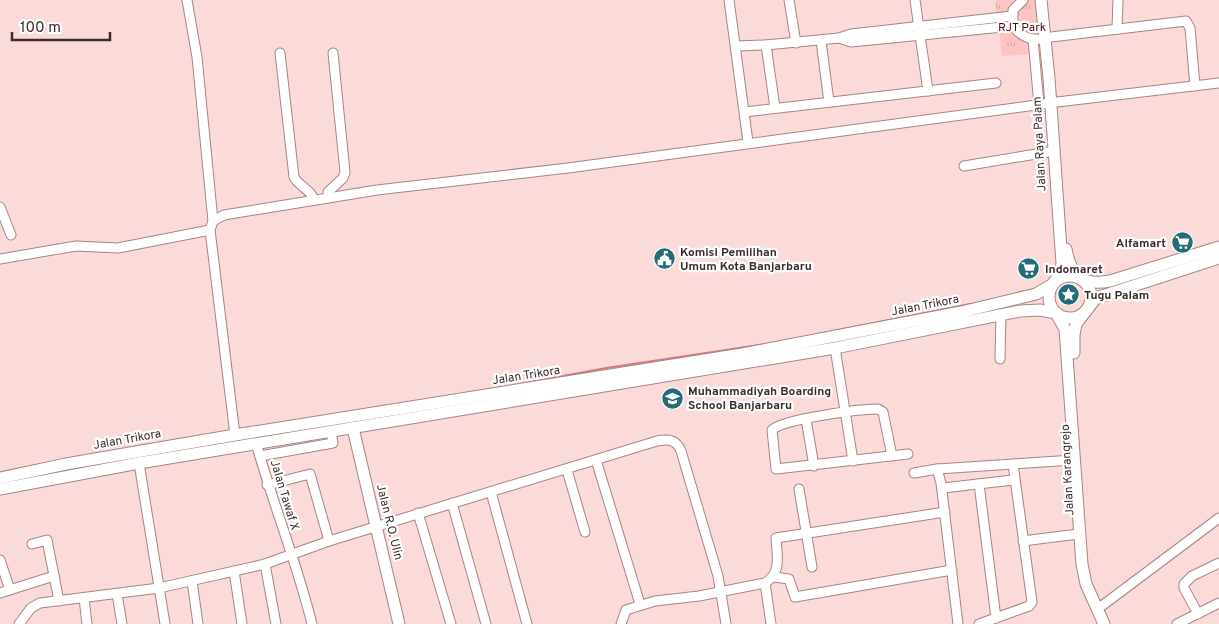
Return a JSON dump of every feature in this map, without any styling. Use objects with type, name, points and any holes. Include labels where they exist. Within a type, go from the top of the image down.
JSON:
[{"type":"main road","name":"Jalan Raya Palam","points":[[1041,0],[1048,38]]},
{"type":"main road","name":"Jalan Raya Palam","points":[[1046,0],[1049,103],[1062,263],[1061,271],[1053,284]]},
{"type":"main road","name":"Jalan Raya Palam","points":[[1049,103],[1066,250],[1071,268],[1080,279]]},
{"type":"main road","points":[[1219,247],[1110,281],[1094,283],[1063,277],[1053,284],[1050,289],[1049,302],[1056,313],[1073,317],[1084,312],[1103,295],[1219,258]]},
{"type":"main road","points":[[1080,279],[1085,283],[1090,294],[1090,301],[1084,312]]},
{"type":"main road","name":"Jalan Trikora","points":[[0,478],[66,464],[223,443],[256,443],[353,428],[916,321],[1028,297],[1053,284]]},
{"type":"main road","name":"Jalan Trikora","points":[[0,489],[139,463],[223,443],[235,435],[835,348],[1030,309],[1056,313]]},
{"type":"main road","name":"Jalan Karangrejo","points":[[1084,312],[1076,324],[1073,342],[1085,530],[1089,569],[1102,605],[1113,624]]},
{"type":"main road","name":"Jalan Karangrejo","points":[[1056,313],[1065,329],[1078,534],[1084,576],[1104,624]]},
{"type":"main road","name":"Jalan R.O. Ulin","points":[[353,428],[399,624]]},
{"type":"street","points":[[188,0],[197,57],[212,225],[235,435]]},
{"type":"street","points":[[729,0],[748,142]]},
{"type":"street","points":[[789,0],[796,43]]},
{"type":"street","points":[[915,0],[928,91]]},
{"type":"street","points":[[1023,0],[1016,4],[1012,16],[1013,26],[1019,33],[1033,39],[1186,21],[1190,28],[1195,86]]},
{"type":"street","points":[[1117,29],[1118,0]]},
{"type":"street","points":[[736,46],[821,41],[851,34],[1012,16]]},
{"type":"street","points":[[839,38],[851,42],[1013,26]]},
{"type":"street","points":[[1033,39],[1049,103]]},
{"type":"street","points":[[821,41],[829,102]]},
{"type":"street","points":[[766,45],[775,108]]},
{"type":"street","points":[[280,53],[294,177],[310,193],[314,200]]},
{"type":"street","points":[[328,198],[328,192],[343,178],[345,172],[333,53]]},
{"type":"street","points":[[745,112],[996,83]]},
{"type":"street","points":[[0,259],[76,246],[118,248],[212,225],[224,215],[314,200],[568,168],[748,142],[1049,103],[1219,83]]},
{"type":"street","points":[[964,166],[1054,151]]},
{"type":"street","points":[[0,207],[11,235]]},
{"type":"street","points":[[1000,359],[1001,314]]},
{"type":"street","points":[[835,348],[853,461]]},
{"type":"street","points":[[892,456],[882,410],[845,412],[806,419],[776,426],[772,430],[776,469],[814,466],[908,454]]},
{"type":"street","points":[[806,419],[814,466]]},
{"type":"street","points":[[260,456],[333,443],[331,432]]},
{"type":"street","points":[[18,624],[34,605],[159,588],[265,564],[328,541],[596,460],[669,440],[676,443],[681,451],[722,592],[726,624]]},
{"type":"street","name":"Jalan Tawaf X","points":[[256,443],[267,485],[291,554],[312,624]]},
{"type":"street","points":[[596,460],[640,604]]},
{"type":"street","points":[[914,473],[937,469],[1073,460]]},
{"type":"street","points":[[139,463],[165,624]]},
{"type":"street","points":[[979,624],[1029,606],[1032,602],[1012,464]]},
{"type":"street","points":[[937,469],[943,488],[958,624]]},
{"type":"street","points":[[567,470],[585,532]]},
{"type":"street","points":[[267,485],[310,474],[328,541]]},
{"type":"street","points":[[943,488],[1013,480]]},
{"type":"street","points":[[979,484],[996,618]]},
{"type":"street","points":[[799,489],[812,567]]},
{"type":"street","points":[[491,492],[527,624]]},
{"type":"street","points":[[452,504],[486,624]]},
{"type":"street","points":[[621,624],[626,610],[640,604],[722,592],[765,583],[774,577],[777,567],[776,538],[945,512]]},
{"type":"street","points":[[418,514],[451,624]]},
{"type":"street","points":[[1102,605],[1219,518]]},
{"type":"street","points":[[1023,542],[1078,534]]},
{"type":"street","points":[[32,544],[47,540],[59,601]]},
{"type":"street","points":[[0,560],[10,590]]},
{"type":"street","points":[[1198,614],[1184,588],[1184,584],[1192,576],[1219,563]]},
{"type":"street","points":[[265,564],[276,624]]},
{"type":"street","points":[[774,577],[789,579],[795,597],[952,570]]},
{"type":"street","points":[[234,571],[242,624]]},
{"type":"street","points":[[0,593],[54,576]]},
{"type":"street","points":[[192,581],[198,624]]},
{"type":"street","points":[[765,583],[771,624]]},
{"type":"street","points":[[117,594],[122,624]]},
{"type":"street","points":[[84,598],[87,624]]},
{"type":"street","points":[[1178,624],[1219,603]]},
{"type":"green space","name":"RJT Park","points":[[995,0],[1042,0],[1047,53],[1002,56]]},
{"type":"waterway","points":[[818,334],[970,304]]},
{"type":"waterway","points":[[520,384],[606,368],[766,344]]},
{"type":"place","name":"Alfamart","points":[[1182,243]]},
{"type":"place","name":"Komisi Pemilihan Umum Kota Banjarbaru","points":[[664,259]]},
{"type":"place","name":"Indomaret","points":[[1029,269]]},
{"type":"place","name":"Tugu Palam","points":[[1068,295]]},
{"type":"place","name":"Muhammadiyah Boarding School Banjarbaru","points":[[672,398]]}]
